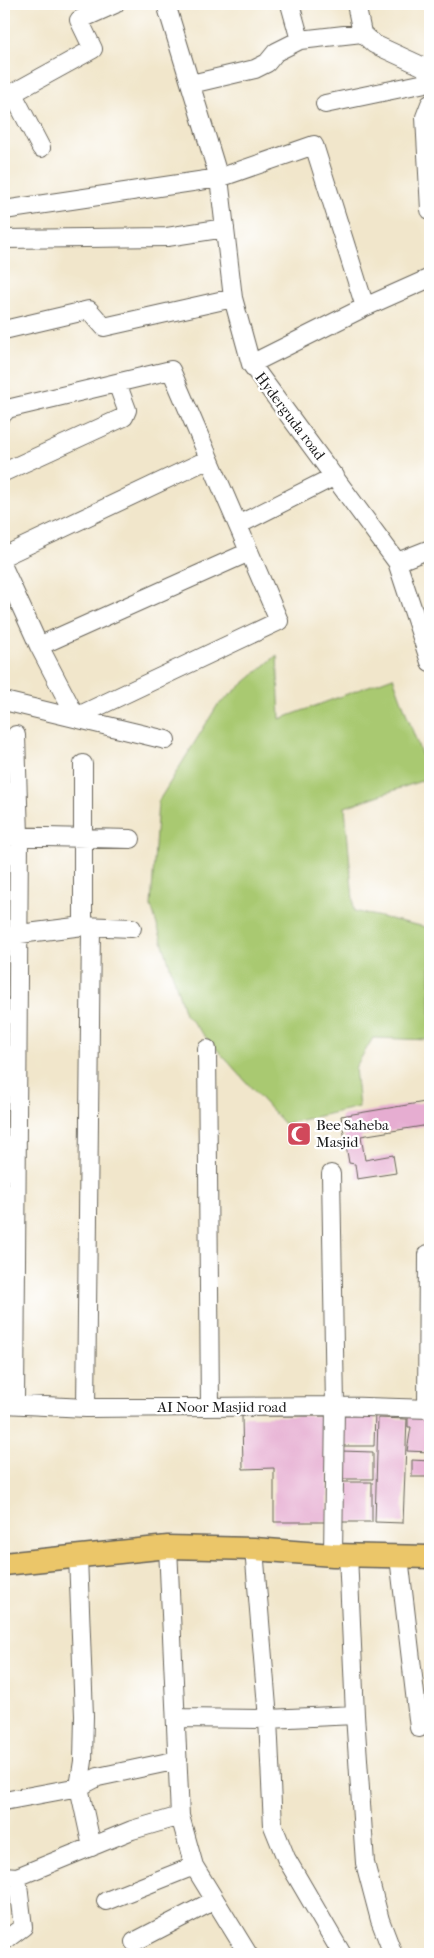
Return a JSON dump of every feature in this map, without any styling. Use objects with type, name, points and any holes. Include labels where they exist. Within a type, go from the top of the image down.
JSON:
[{"type":"main road","points":[[4,1564],[168,1547],[430,1557]]},
{"type":"street","points":[[41,148],[8,96],[93,49],[79,20],[114,4]]},
{"type":"street","name":"Hyderguda road","points":[[166,4],[220,178],[233,298],[251,364],[335,476],[359,513],[397,562],[430,662]]},
{"type":"street","points":[[290,4],[300,40]]},
{"type":"street","points":[[325,104],[430,80],[424,67],[374,44],[362,33],[356,4]]},
{"type":"street","points":[[191,84],[256,69],[267,63],[276,52],[300,40],[362,33]]},
{"type":"street","points":[[430,104],[425,117],[430,210]]},
{"type":"street","points":[[4,210],[220,178],[314,145],[365,307]]},
{"type":"street","points":[[4,239],[167,238],[225,228]]},
{"type":"street","points":[[251,364],[365,307],[430,278]]},
{"type":"street","points":[[4,330],[89,310],[104,328],[233,298]]},
{"type":"street","points":[[4,413],[7,409],[171,370],[279,621],[76,717]]},
{"type":"street","points":[[4,472],[124,417],[127,410],[117,383]]},
{"type":"street","points":[[4,556],[209,458]]},
{"type":"street","points":[[238,525],[335,476]]},
{"type":"street","points":[[397,562],[430,549]]},
{"type":"street","points":[[39,646],[249,552]]},
{"type":"street","points":[[4,569],[39,646],[76,717]]},
{"type":"street","points":[[4,701],[166,740]]},
{"type":"street","points":[[9,1404],[11,836],[16,735]]},
{"type":"street","points":[[83,764],[82,837],[87,926],[86,1408]]},
{"type":"street","points":[[11,836],[131,839]]},
{"type":"street","points":[[11,935],[87,926],[132,928]]},
{"type":"street","points":[[207,1049],[210,1408]]},
{"type":"street","points":[[331,1174],[334,1406],[340,1555],[355,1715],[365,1863],[380,1920],[393,1954]]},
{"type":"street","points":[[428,1254],[428,1409]]},
{"type":"street","name":"AI Noor Masjid road","points":[[9,1404],[86,1408],[334,1406],[428,1409]]},
{"type":"street","points":[[168,1547],[180,1816],[194,1866],[248,1954]]},
{"type":"street","points":[[254,1549],[268,1719],[272,1826],[286,1858],[342,1954]]},
{"type":"street","points":[[78,1556],[84,1716],[83,1761],[79,1787],[92,1847]]},
{"type":"street","points":[[399,1557],[419,1728]]},
{"type":"street","points":[[177,1718],[268,1719],[355,1715]]},
{"type":"street","points":[[4,1800],[79,1787],[98,1777],[178,1760]]},
{"type":"street","points":[[4,1941],[23,1928],[11,1877],[132,1830],[180,1816]]},
{"type":"street","points":[[106,1901],[194,1866]]},
{"type":"street","points":[[134,1942],[215,1900]]},
{"type":"green space","points":[[277,655],[280,719],[393,677],[430,778],[345,807],[354,911],[430,928],[430,1040],[373,1038],[355,1068],[359,1107],[284,1124],[185,1014],[151,906],[158,802],[217,706]]},
{"type":"building","points":[[425,1102],[429,1125],[361,1136],[365,1160],[393,1155],[396,1173],[357,1179],[355,1164],[349,1163],[341,1116]]},
{"type":"building","points":[[340,1410],[375,1411],[374,1446],[340,1446]]},
{"type":"building","points":[[408,1414],[430,1415],[430,1452],[407,1451],[411,1427],[408,1427]]},
{"type":"building","points":[[242,1416],[328,1416],[328,1522],[274,1522],[274,1468],[243,1469]]},
{"type":"building","points":[[378,1418],[407,1419],[403,1523],[375,1522]]},
{"type":"building","points":[[341,1451],[373,1452],[373,1479],[341,1479]]},
{"type":"building","points":[[412,1460],[430,1461],[430,1477],[412,1477]]},
{"type":"building","points":[[339,1482],[372,1482],[372,1522],[339,1522]]},
{"type":"place","name":"Bee Saheba Masjid","points":[[299,1134]]}]
